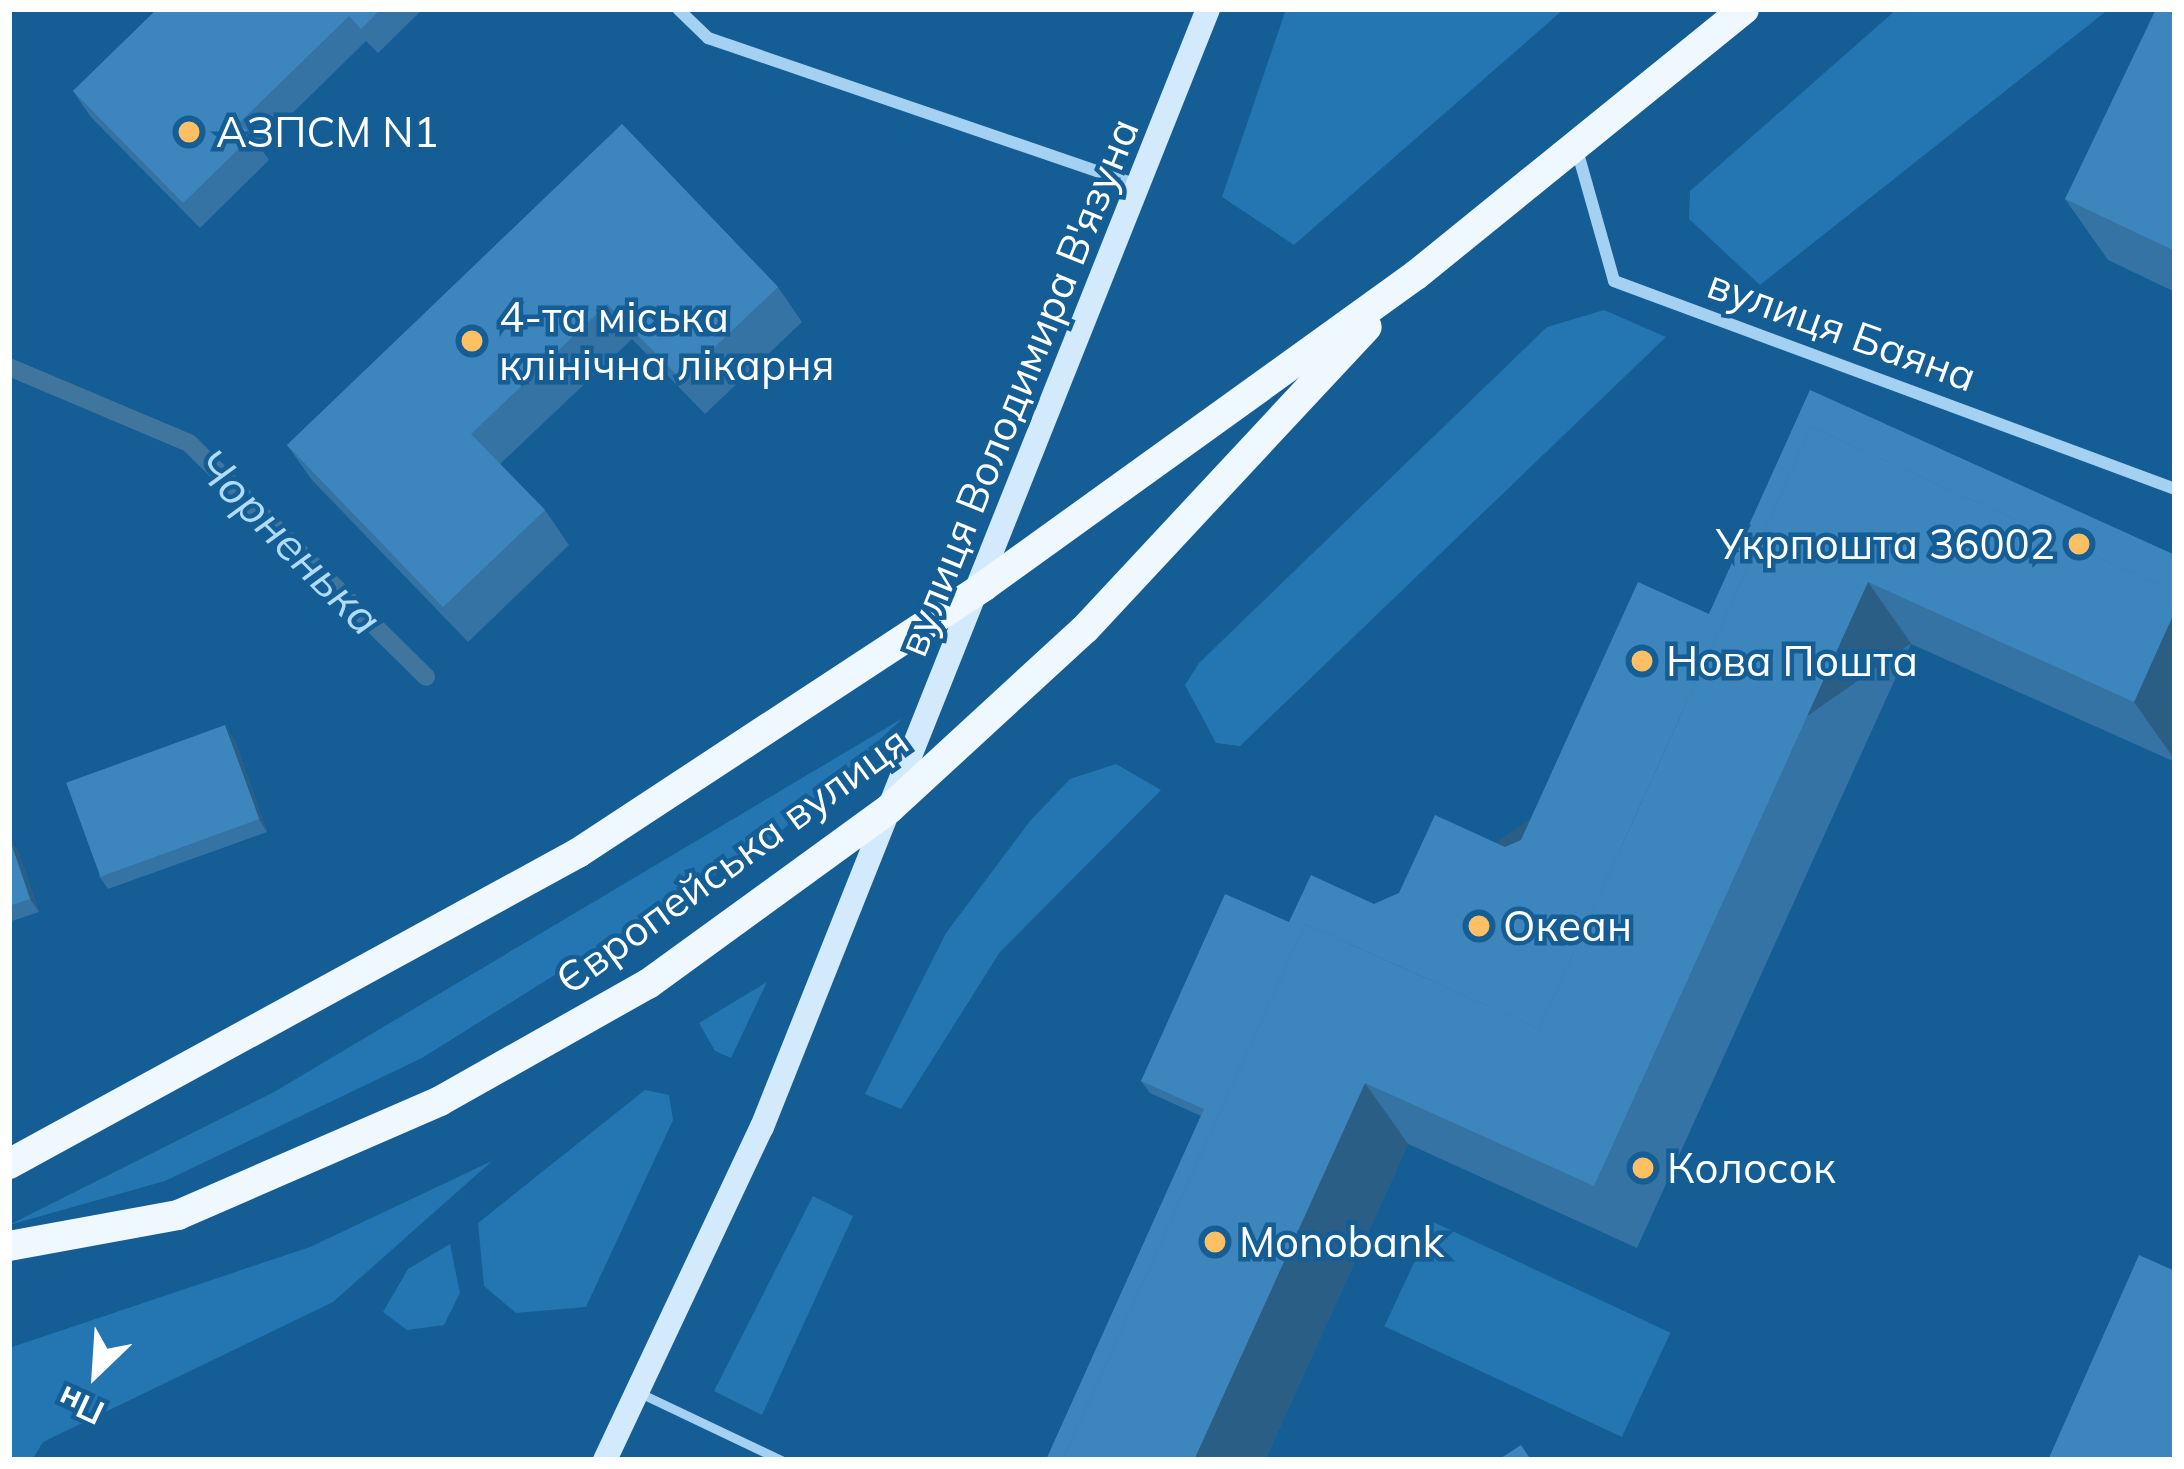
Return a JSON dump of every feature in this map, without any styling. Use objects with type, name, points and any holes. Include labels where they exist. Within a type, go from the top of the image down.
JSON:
[{"type":"main road","name":"вулиця Володимира В'язуна","points":[[605,1460],[762,1127],[984,586],[1208,9]]},
{"type":"main road","name":"Європейська вулиця","points":[[9,1164],[578,853],[984,586],[1416,275],[1744,9]]},
{"type":"main road","name":"Європейська вулиця","points":[[9,1246],[178,1215],[440,1101],[648,984],[889,809],[1085,629],[1416,275]]},
{"type":"street","points":[[678,9],[708,38],[1142,187]]},
{"type":"street","name":"вулиця Баяна","points":[[1576,149],[1614,281],[2175,489]]},
{"type":"lane","points":[[637,1392],[781,1460]]},
{"type":"shaded area","points":[[1286,9],[1564,9],[1294,245],[1222,197]]},
{"type":"shaded area","points":[[1897,9],[2109,9],[1760,285],[1689,219],[1690,191]]},
{"type":"shaded area","points":[[1604,310],[1666,337],[1240,746],[1216,743],[1185,685],[1199,663],[1547,327]]},
{"type":"shaded area","points":[[903,718],[775,837],[422,1058],[165,1181],[9,1225],[274,1092]]},
{"type":"shaded area","points":[[1116,764],[1161,790],[1000,952],[901,1109],[865,1094],[946,933],[1030,821],[1070,779]]},
{"type":"shaded area","points":[[767,982],[731,1058],[715,1051],[699,1023]]},
{"type":"shaded area","points":[[645,1090],[669,1095],[673,1120],[586,1307],[516,1313],[484,1286],[478,1223]]},
{"type":"shaded area","points":[[492,1161],[333,1302],[43,1442],[32,1460],[9,1460],[9,1348],[310,1247]]},
{"type":"shaded area","points":[[813,1196],[853,1216],[762,1415],[714,1391]]},
{"type":"shaded area","points":[[1433,1222],[1670,1333],[1622,1437],[1384,1326]]},
{"type":"shaded area","points":[[450,1244],[460,1293],[444,1325],[407,1330],[383,1312],[408,1269]]},
{"type":"building","name":"АЗПСМ N1","points":[[157,9],[381,9],[361,29],[349,16],[239,123],[252,136],[183,203],[73,91]]},
{"type":"building","points":[[2156,9],[2175,9],[2175,251],[2065,199]]},
{"type":"building","points":[[622,124],[778,287],[681,379],[607,304],[471,434],[545,510],[443,607],[287,445]]},
{"type":"building","points":[[1810,390],[2175,555],[2175,592],[1811,427],[1539,1029],[1305,924],[1066,1460],[1046,1460],[1204,1109],[1141,1081],[1225,894],[1289,922],[1311,875],[1374,904],[1399,893],[1435,815],[1505,847],[1521,840],[1638,582],[1709,614]]},
{"type":"building","points":[[1811,427],[2175,592],[2175,611],[2134,702],[1868,582],[1594,1186],[1365,1083],[1194,1460],[1064,1457],[1305,924],[1539,1029]]},
{"type":"building","points":[[225,725],[259,819],[100,877],[66,783]]},
{"type":"building","points":[[9,841],[30,899],[9,906]]},
{"type":"building","points":[[2139,1255],[2175,1271],[2175,1460],[2048,1460]]},
{"type":"building","points":[[1521,1445],[1531,1460],[1498,1460]]},
{"type":"waterway","name":"Чорненька","points":[[9,367],[189,443],[426,677]]},
{"type":"place","name":"АЗПСМ N1","points":[[189,132]]},
{"type":"place","name":"4-та міська клінічна лікарня","points":[[472,341]]},
{"type":"place","name":"Укрпошта 36002","points":[[2079,544]]},
{"type":"place","name":"Нова Пошта","points":[[1642,661]]},
{"type":"place","name":"Океан","points":[[1479,926]]},
{"type":"place","name":"Колосок","points":[[1643,1168]]},
{"type":"place","name":"Monobank","points":[[1215,1242]]}]
